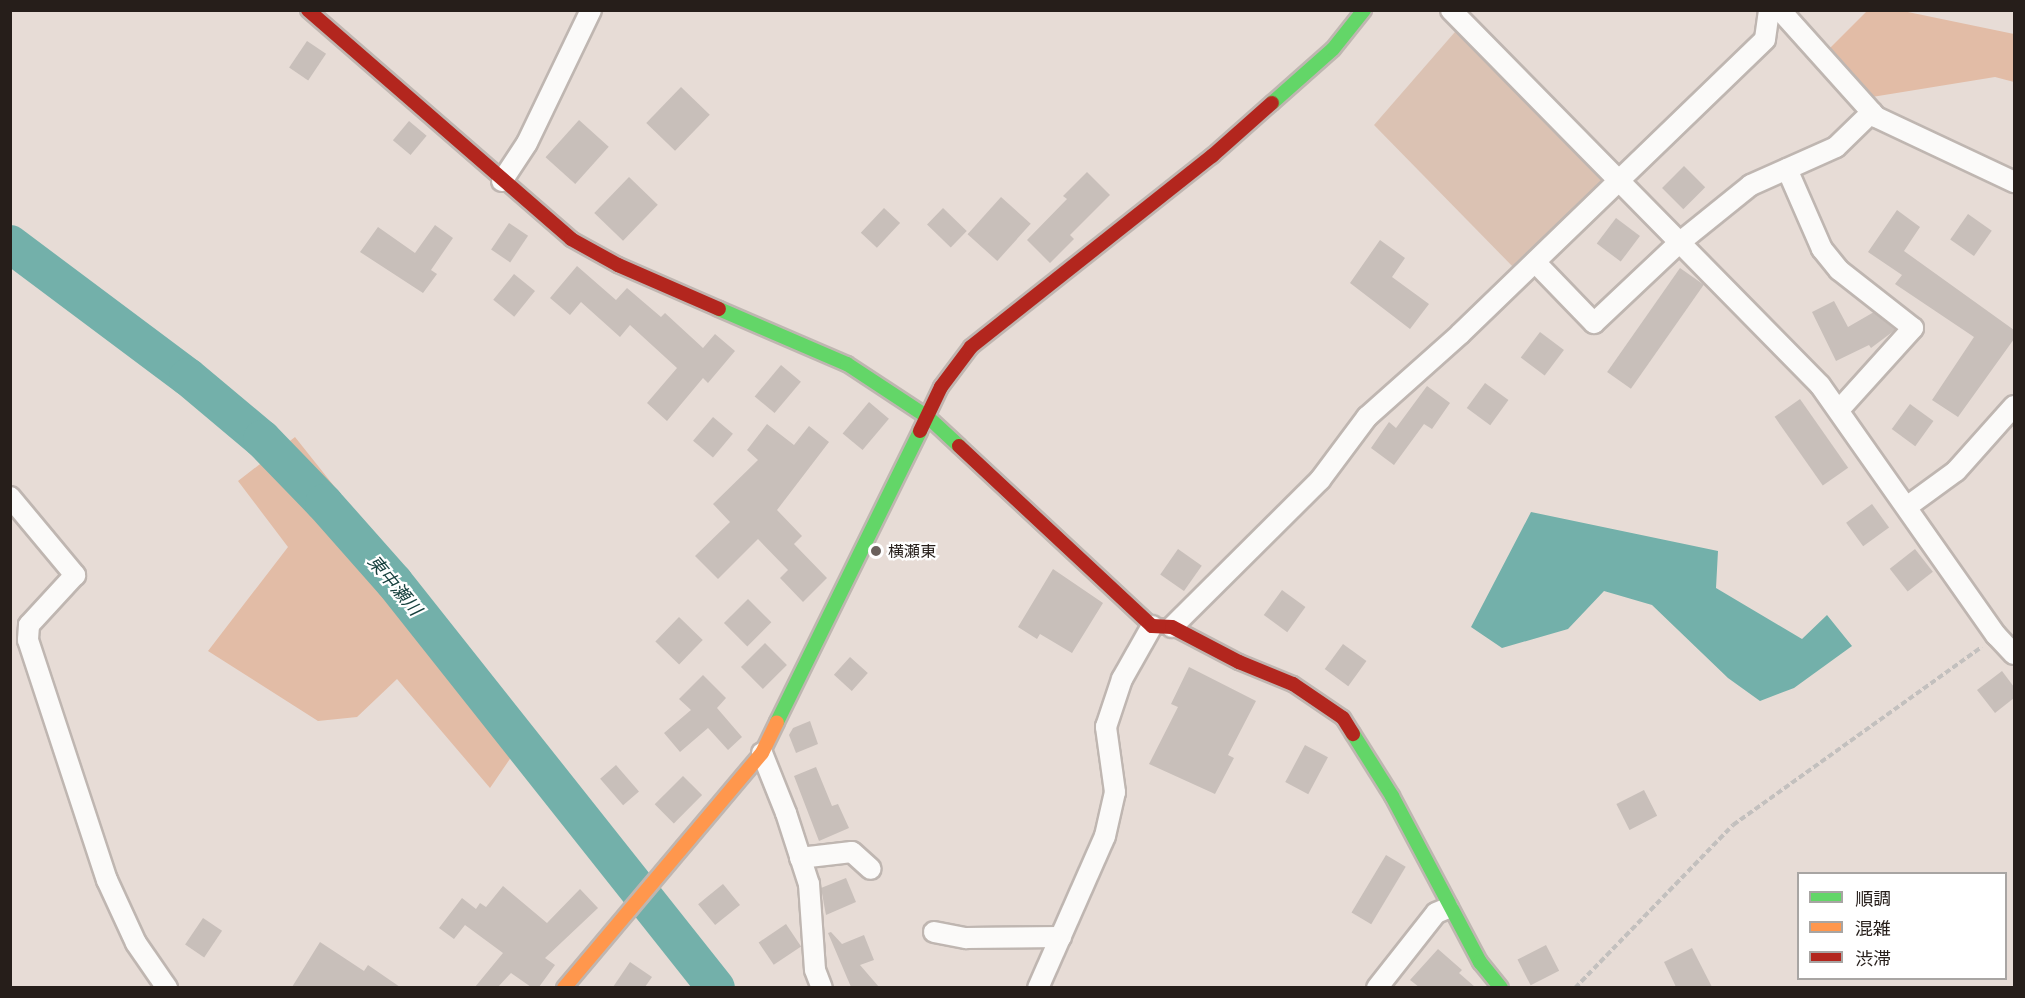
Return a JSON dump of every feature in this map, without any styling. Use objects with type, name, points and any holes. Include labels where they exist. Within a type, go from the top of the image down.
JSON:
[{"type":"street","points":[[308,10],[571,239],[618,266],[847,364],[929,418],[1152,626],[1172,627],[1239,662],[1293,684],[1343,718],[1392,796],[1448,908],[1480,962],[1501,987]]},
{"type":"street","points":[[502,181],[527,143],[591,10]]},
{"type":"street","points":[[564,987],[638,904],[762,753],[929,418],[941,387],[971,347],[1045,284],[1212,156],[1333,48],[1364,10]]},
{"type":"street","points":[[1451,10],[1820,385],[1908,506],[1996,635],[2014,654]]},
{"type":"street","points":[[1172,627],[1299,502],[1366,417],[1535,262],[1765,39],[1769,10]]},
{"type":"street","points":[[1780,10],[1872,112],[1910,135],[2014,182]]},
{"type":"street","points":[[1535,262],[1594,323],[1678,243],[1751,185],[1836,147],[1872,112]]},
{"type":"street","points":[[1787,169],[1822,249],[1839,270],[1913,328],[1839,410]]},
{"type":"street","points":[[1908,506],[1956,471],[2014,406]]},
{"type":"street","points":[[10,497],[75,575],[29,625],[28,640],[107,880],[136,943],[167,987]]},
{"type":"street","points":[[1038,987],[1105,836],[1114,780],[1106,727],[1112,700],[1152,626]]},
{"type":"street","points":[[762,753],[808,884],[815,970],[822,987]]},
{"type":"street","points":[[800,858],[852,852],[871,870]]},
{"type":"street","points":[[1377,987],[1436,913],[1448,908]]},
{"type":"street","points":[[934,932],[966,938],[1061,937]]},
{"type":"path","points":[[1575,987],[1733,825],[1996,635]]},
{"type":"shaded area","points":[[1867,11],[1903,11],[2014,34],[2014,82],[1995,77],[1872,97],[1829,49]]},
{"type":"shaded area","points":[[1461,25],[1601,173],[1602,186],[1516,270],[1374,125]]},
{"type":"shaded area","points":[[295,437],[529,731],[490,788],[397,679],[357,717],[318,721],[208,651],[288,547],[238,481]]},
{"type":"water","points":[[1531,512],[1718,551],[1716,588],[1802,639],[1827,615],[1852,646],[1794,688],[1760,701],[1728,678],[1652,605],[1604,591],[1568,629],[1502,648],[1471,627]]},
{"type":"building","points":[[307,41],[326,54],[308,80],[289,68]]},
{"type":"building","points":[[681,87],[710,115],[675,151],[646,123]]},
{"type":"building","points":[[579,120],[609,147],[575,184],[546,157]]},
{"type":"building","points":[[409,121],[427,136],[411,155],[393,140]]},
{"type":"building","points":[[1684,166],[1705,187],[1683,209],[1662,188]]},
{"type":"building","points":[[1087,172],[1110,195],[1070,235],[1074,239],[1050,263],[1027,240],[1067,199],[1063,196]]},
{"type":"building","points":[[629,177],[658,205],[623,241],[594,213]]},
{"type":"building","points":[[1001,197],[1031,224],[997,261],[968,234]]},
{"type":"building","points":[[884,208],[900,223],[877,248],[861,233]]},
{"type":"building","points":[[943,208],[967,231],[951,247],[927,225]]},
{"type":"building","points":[[1897,210],[1920,227],[1904,251],[2014,330],[2014,339],[1958,417],[1932,400],[1974,337],[1895,284],[1902,275],[1868,252]]},
{"type":"building","points":[[1968,214],[1992,231],[1974,256],[1950,239]]},
{"type":"building","points":[[1616,218],[1640,236],[1621,262],[1597,244]]},
{"type":"building","points":[[509,223],[528,236],[510,262],[491,250]]},
{"type":"building","points":[[435,225],[453,238],[431,270],[437,274],[423,293],[360,252],[378,227],[415,253]]},
{"type":"building","points":[[1380,240],[1405,258],[1392,277],[1429,304],[1410,329],[1350,283]]},
{"type":"building","points":[[577,266],[616,300],[627,288],[661,317],[665,313],[703,348],[715,334],[735,351],[708,383],[703,378],[667,421],[647,403],[677,368],[630,325],[620,337],[581,302],[570,315],[550,298]]},
{"type":"building","points":[[1680,268],[1704,285],[1631,389],[1607,372]]},
{"type":"building","points":[[514,274],[535,291],[514,317],[493,300]]},
{"type":"building","points":[[1834,301],[1848,327],[1874,312],[1895,330],[1871,348],[1869,345],[1836,361],[1812,312]]},
{"type":"building","points":[[1540,332],[1564,350],[1545,376],[1521,358]]},
{"type":"building","points":[[781,365],[801,382],[775,413],[755,396]]},
{"type":"building","points":[[1485,383],[1508,400],[1490,425],[1467,408]]},
{"type":"building","points":[[1427,386],[1450,403],[1432,429],[1424,424],[1394,465],[1371,448],[1389,422],[1396,428]]},
{"type":"building","points":[[1800,399],[1848,468],[1823,486],[1775,417]]},
{"type":"building","points":[[869,402],[889,419],[863,450],[843,433]]},
{"type":"building","points":[[1910,404],[1933,421],[1915,446],[1892,429]]},
{"type":"building","points":[[713,417],[733,434],[713,457],[693,441]]},
{"type":"building","points":[[767,424],[794,445],[809,426],[829,442],[777,510],[802,536],[794,544],[827,578],[803,602],[780,578],[788,570],[758,539],[718,579],[695,556],[730,522],[713,504],[758,460],[747,450]]},
{"type":"building","points":[[1872,504],[1889,527],[1863,546],[1846,523]]},
{"type":"building","points":[[1178,549],[1202,566],[1184,591],[1160,574]]},
{"type":"building","points":[[1915,549],[1933,572],[1908,592],[1890,569]]},
{"type":"building","points":[[1053,569],[1103,603],[1072,653],[1040,634],[1037,639],[1018,627]]},
{"type":"building","points":[[1282,590],[1305,607],[1287,632],[1264,615]]},
{"type":"building","points":[[748,599],[771,622],[747,646],[724,623]]},
{"type":"building","points":[[679,617],[703,640],[679,664],[655,641]]},
{"type":"building","points":[[765,643],[787,665],[763,689],[741,667]]},
{"type":"building","points":[[1343,644],[1366,661],[1348,686],[1325,669]]},
{"type":"building","points":[[850,657],[868,673],[852,691],[834,675]]},
{"type":"building","points":[[1189,667],[1256,701],[1228,755],[1234,758],[1215,794],[1149,764],[1178,707],[1171,704]]},
{"type":"building","points":[[2002,671],[2014,687],[2014,698],[1995,713],[1977,690]]},
{"type":"building","points":[[703,675],[726,698],[717,708],[742,737],[728,750],[708,728],[680,752],[664,733],[691,710],[679,699]]},
{"type":"building","points":[[810,721],[818,744],[796,753],[789,735],[793,728]]},
{"type":"building","points":[[1305,745],[1328,757],[1308,794],[1285,782]]},
{"type":"building","points":[[616,765],[639,791],[623,805],[600,779]]},
{"type":"building","points":[[816,767],[832,806],[838,804],[849,828],[819,841],[794,776]]},
{"type":"building","points":[[683,776],[702,795],[674,823],[655,804]]},
{"type":"building","points":[[1644,790],[1657,816],[1630,830],[1616,804]]},
{"type":"building","points":[[1386,855],[1406,867],[1371,924],[1351,912]]},
{"type":"building","points":[[846,878],[856,902],[826,915],[821,888]]},
{"type":"building","points":[[723,884],[740,905],[715,925],[698,904]]},
{"type":"building","points":[[503,886],[547,923],[580,889],[598,908],[545,958],[555,965],[539,987],[531,987],[511,973],[498,987],[475,987],[503,953],[465,925],[454,939],[439,928],[462,898],[476,909],[480,903],[486,907]]},
{"type":"building","points":[[203,918],[222,931],[204,957],[185,945]]},
{"type":"building","points":[[786,924],[801,946],[774,965],[759,942]]},
{"type":"building","points":[[831,932],[842,944],[864,935],[874,960],[860,965],[879,987],[851,987],[828,933]]},
{"type":"building","points":[[320,942],[364,971],[368,965],[400,987],[292,987]]},
{"type":"building","points":[[1546,945],[1559,971],[1531,985],[1517,960]]},
{"type":"building","points":[[1692,948],[1712,987],[1676,987],[1664,962]]},
{"type":"building","points":[[1438,949],[1462,970],[1459,973],[1475,987],[1419,987],[1410,980]]},
{"type":"building","points":[[630,962],[652,977],[645,987],[613,987]]},
{"type":"waterway","name":"東中瀬川","points":[[10,244],[188,377],[262,439],[324,503],[394,582],[716,988]]},
{"type":"traffic: fast","points":[[1272,103],[1333,49],[1364,10]]},
{"type":"traffic: fast","points":[[719,309],[847,364],[929,418],[959,446]]},
{"type":"traffic: fast","points":[[777,722],[920,431]]},
{"type":"traffic: fast","points":[[1353,734],[1392,796],[1480,962],[1501,988]]},
{"type":"traffic: slow","points":[[564,988],[762,753],[777,722]]},
{"type":"traffic: jam","points":[[308,10],[571,239],[618,265],[719,309]]},
{"type":"traffic: jam","points":[[920,431],[941,387],[971,347],[1212,156],[1272,103]]},
{"type":"traffic: jam","points":[[959,446],[1152,626],[1172,627],[1239,662],[1293,684],[1343,718],[1353,734]]},
{"type":"place","name":"横瀬東","points":[[876,551]]}]
